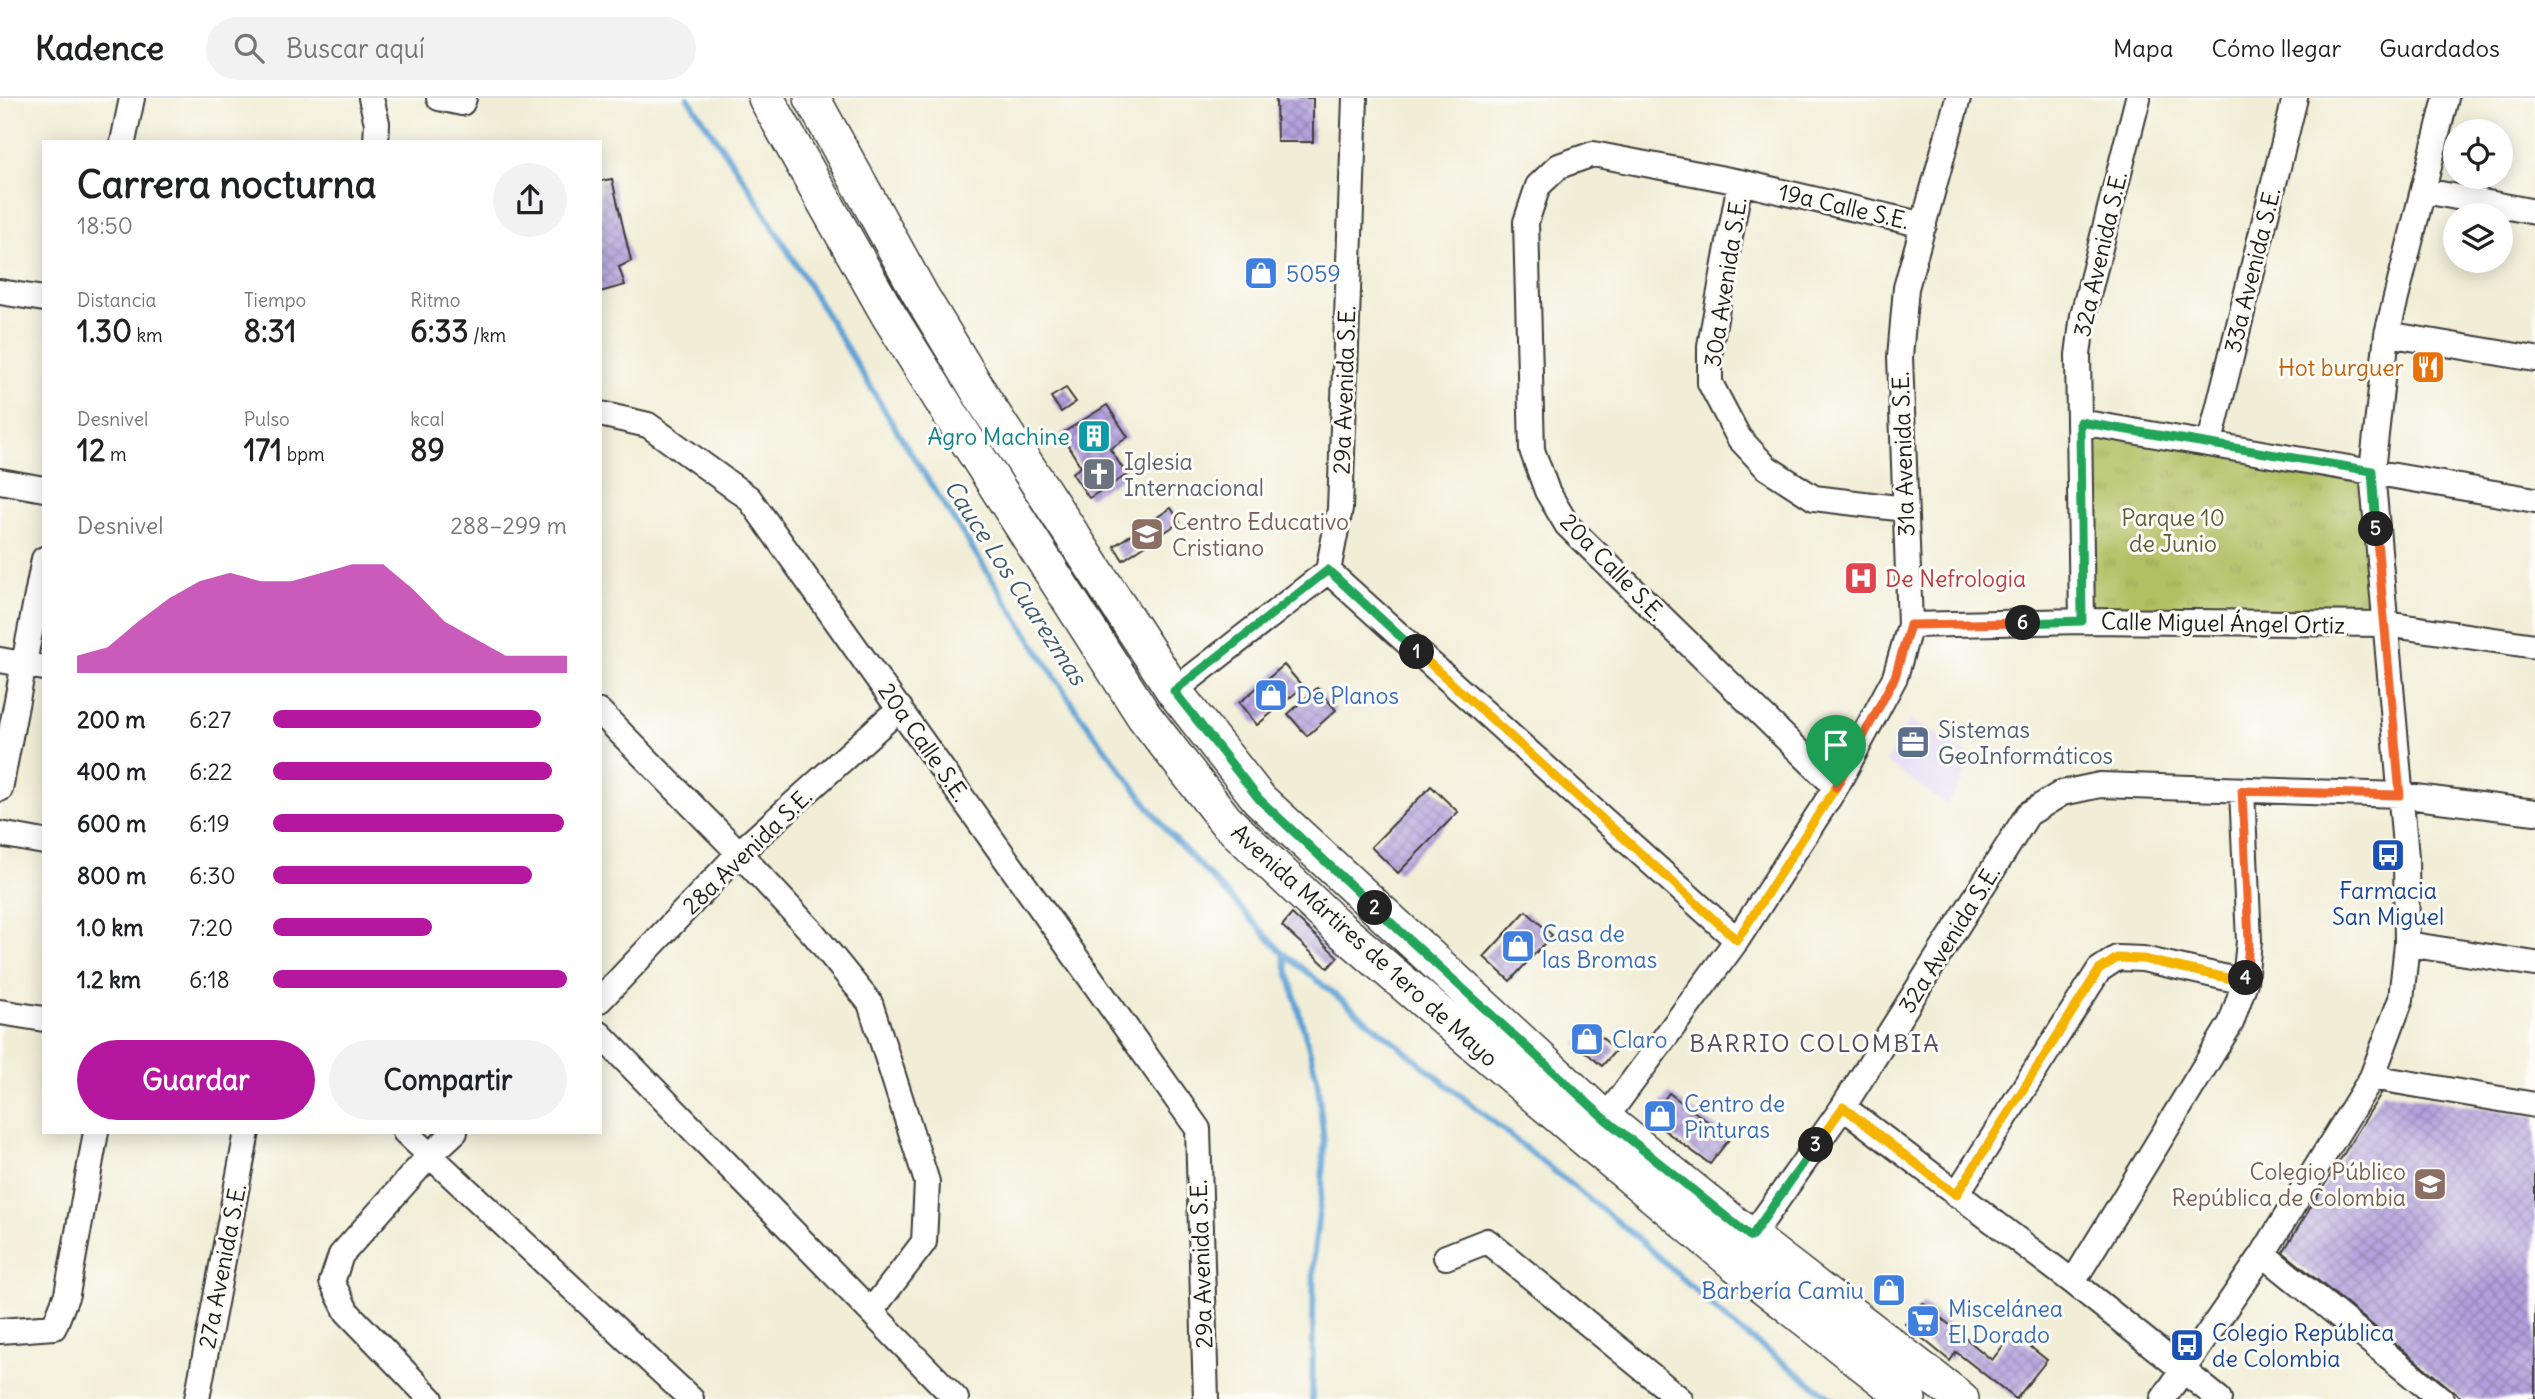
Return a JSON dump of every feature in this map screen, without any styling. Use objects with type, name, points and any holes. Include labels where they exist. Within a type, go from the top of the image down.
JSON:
[{"type":"main road","name":"Avenida Mártires de 1ero de Mayo","points":[[812,98],[920,294],[987,405],[1174,691],[1259,799],[1733,1262],[1908,1399]]},
{"type":"main road","name":"Avenida Mártires de 1ero de Mayo","points":[[771,100],[888,314],[1144,716],[1225,820],[1339,928],[1597,1130],[1751,1237],[1961,1399]]},
{"type":"main road","points":[[888,314],[920,294]]},
{"type":"street","points":[[123,140],[132,98]]},
{"type":"street","points":[[371,98],[377,123],[376,140]]},
{"type":"street","points":[[439,98],[462,103],[464,98]]},
{"type":"street","name":"29a Avenida S.E.","points":[[1328,570],[1340,509],[1355,98]]},
{"type":"street","name":"31a Avenida S.E.","points":[[1597,1130],[1737,940],[1836,787],[1895,677],[1910,625],[1900,357],[1906,288],[1958,98]]},
{"type":"street","name":"32a Avenida S.E.","points":[[2082,621],[2078,355],[2082,315],[2138,98]]},
{"type":"street","name":"33a Avenida S.E.","points":[[2210,442],[2295,98]]},
{"type":"street","points":[[2163,1399],[2263,1254],[2372,1077],[2401,999],[2407,944],[2406,857],[2372,471],[2387,334],[2425,191],[2446,98]]},
{"type":"street","name":"19a Calle S.E.","points":[[1559,166],[1592,155],[1740,182],[1924,225]]},
{"type":"street","name":"20a Calle S.E.","points":[[1559,166],[1538,186],[1526,222],[1532,450],[1547,491],[1567,526],[1836,787]]},
{"type":"street","name":"30a Avenida S.E.","points":[[1740,182],[1710,346],[1710,383],[1739,438],[1766,467],[1814,498],[1905,509]]},
{"type":"street","points":[[2425,191],[2535,212]]},
{"type":"street","points":[[0,292],[42,299]]},
{"type":"street","points":[[2387,334],[2535,359]]},
{"type":"street","name":"20a Calle S.E.","points":[[602,414],[648,425],[749,498],[1198,1129]]},
{"type":"street","points":[[2080,422],[2210,442],[2535,500]]},
{"type":"street","points":[[0,481],[42,489]]},
{"type":"street","points":[[1174,691],[1328,570],[1737,940]]},
{"type":"street","points":[[0,789],[34,667],[42,581]]},
{"type":"street","name":"Calle Miguel Ángel Ortiz","points":[[1910,625],[2082,621],[2386,624],[2535,646]]},
{"type":"street","points":[[0,660],[34,667]]},
{"type":"street","name":"28a Avenida S.E.","points":[[602,998],[739,853],[900,708]]},
{"type":"street","points":[[602,714],[739,853],[814,934],[870,1003],[927,1182],[924,1242],[872,1310]]},
{"type":"street","name":"32a Avenida S.E.","points":[[1751,1237],[1843,1107],[2028,814],[2062,793],[2100,785],[2242,791]]},
{"type":"street","points":[[2073,1282],[2231,1023],[2245,982],[2249,942],[2242,791],[2400,795],[2535,812]]},
{"type":"street","points":[[0,834],[42,842]]},
{"type":"street","points":[[2407,944],[2535,964]]},
{"type":"street","points":[[1956,1195],[2099,970],[2117,958],[2143,959],[2245,982]]},
{"type":"street","points":[[0,1012],[42,1019]]},
{"type":"street","points":[[602,1036],[956,1399]]},
{"type":"street","points":[[2372,1077],[2535,1105]]},
{"type":"street","points":[[1843,1107],[2073,1282],[2219,1399]]},
{"type":"street","name":"29a Avenida S.E.","points":[[1198,1129],[1206,1399]]},
{"type":"street","points":[[0,1331],[54,1327],[67,1294],[96,1134]]},
{"type":"street","name":"27a Avenida S.E.","points":[[197,1399],[247,1134]]},
{"type":"street","points":[[407,1134],[691,1399]]},
{"type":"street","points":[[430,1399],[347,1312],[332,1282],[341,1255],[429,1156],[453,1134]]},
{"type":"street","points":[[1446,1257],[1487,1241],[1680,1399]]},
{"type":"street","points":[[2263,1254],[2441,1399]]},
{"type":"shaded area","name":"Sistemas GeoInformáticos","points":[[1910,720],[1976,758],[1947,805],[1886,762]]},
{"type":"green space","name":"Parque 10 de Junio","points":[[2080,422],[2372,471],[2386,624],[2082,621]]},
{"type":"building","points":[[1276,98],[1313,98],[1313,142],[1277,142]]},
{"type":"building","points":[[612,179],[631,261],[619,267],[625,285],[602,291],[602,181]]},
{"type":"building","points":[[1066,388],[1076,402],[1061,412],[1051,397]]},
{"type":"building","name":"Agro Machine","points":[[1107,405],[1128,437],[1110,449],[1127,475],[1089,498],[1072,473],[1081,467],[1061,434]]},
{"type":"building","name":"Centro Educativo Cristiano","points":[[1171,508],[1180,522],[1123,560],[1114,546]]},
{"type":"building","name":"De Planos","points":[[1284,665],[1303,687],[1257,725],[1239,703]]},
{"type":"building","points":[[1317,688],[1336,710],[1307,736],[1288,714]]},
{"type":"building","points":[[1431,786],[1458,812],[1398,873],[1371,847]]},
{"type":"building","name":"Casa de las Bromas","points":[[1526,911],[1552,935],[1510,981],[1484,957]]},
{"type":"building","points":[[1292,914],[1338,957],[1328,968],[1282,926]]},
{"type":"building","points":[[1591,1028],[1616,1050],[1602,1066],[1576,1044]]},
{"type":"building","name":"Colegio Público República de Colombia","points":[[2382,1092],[2535,1116],[2535,1399],[2463,1399],[2283,1252]]},
{"type":"building","points":[[1669,1093],[1730,1138],[1710,1164],[1649,1119]]},
{"type":"building","name":"Barbería Camiu","points":[[1895,1278],[1901,1283],[1883,1303],[1877,1298]]},
{"type":"building","points":[[1923,1303],[1992,1360],[2013,1333],[2047,1360],[2016,1399],[1956,1352],[1950,1361],[1905,1324]]},
{"type":"waterway","name":"Cauce Los Cuarezmas","points":[[688,98],[749,187],[905,444],[1079,714],[1168,832],[1282,952],[1641,1241],[1735,1327],[1832,1399]]},
{"type":"waterway","points":[[1283,953],[1317,1078],[1324,1142],[1322,1188],[1314,1252],[1312,1399]]},
{"type":"place","name":"5059","points":[[1261,273]]},
{"type":"place","name":"Hot burguer","points":[[2428,367]]},
{"type":"place","name":"Agro Machine","points":[[1094,436]]},
{"type":"place","name":"Iglesia Internacional","points":[[1099,474]]},
{"type":"place","name":"Centro Educativo Cristiano","points":[[1147,534]]},
{"type":"place","name":"De Nefrologia","points":[[1861,578]]},
{"type":"place","name":"De Planos","points":[[1271,695]]},
{"type":"place","name":"Sistemas GeoInformáticos","points":[[1913,742]]},
{"type":"place","name":"Farmacia San Miguel","points":[[2388,855]]},
{"type":"place","name":"Casa de las Bromas","points":[[1518,946]]},
{"type":"place","name":"Claro","points":[[1587,1039]]},
{"type":"place","name":"Centro de Pinturas","points":[[1660,1116]]},
{"type":"place","name":"Colegio Público República de Colombia","points":[[2430,1184]]},
{"type":"place","name":"Barbería Camiu","points":[[1889,1290]]},
{"type":"place","name":"Miscelánea El Dorado","points":[[1923,1321]]},
{"type":"place","name":"Colegio República de Colombia","points":[[2187,1345]]},
{"type":"district","name":"BARRIO COLOMBIA","points":[[1815,1043]]},
{"type":"route","points":[[2080,422],[2372,471],[2400,795],[2242,791],[2249,942],[2245,982],[2143,959],[2117,958],[2099,970],[1956,1195],[1843,1107],[1751,1237],[1605,1119],[1259,799],[1174,691],[1328,570],[1737,940],[1836,787],[1895,677],[1910,625],[2082,621],[2080,422]]}]
